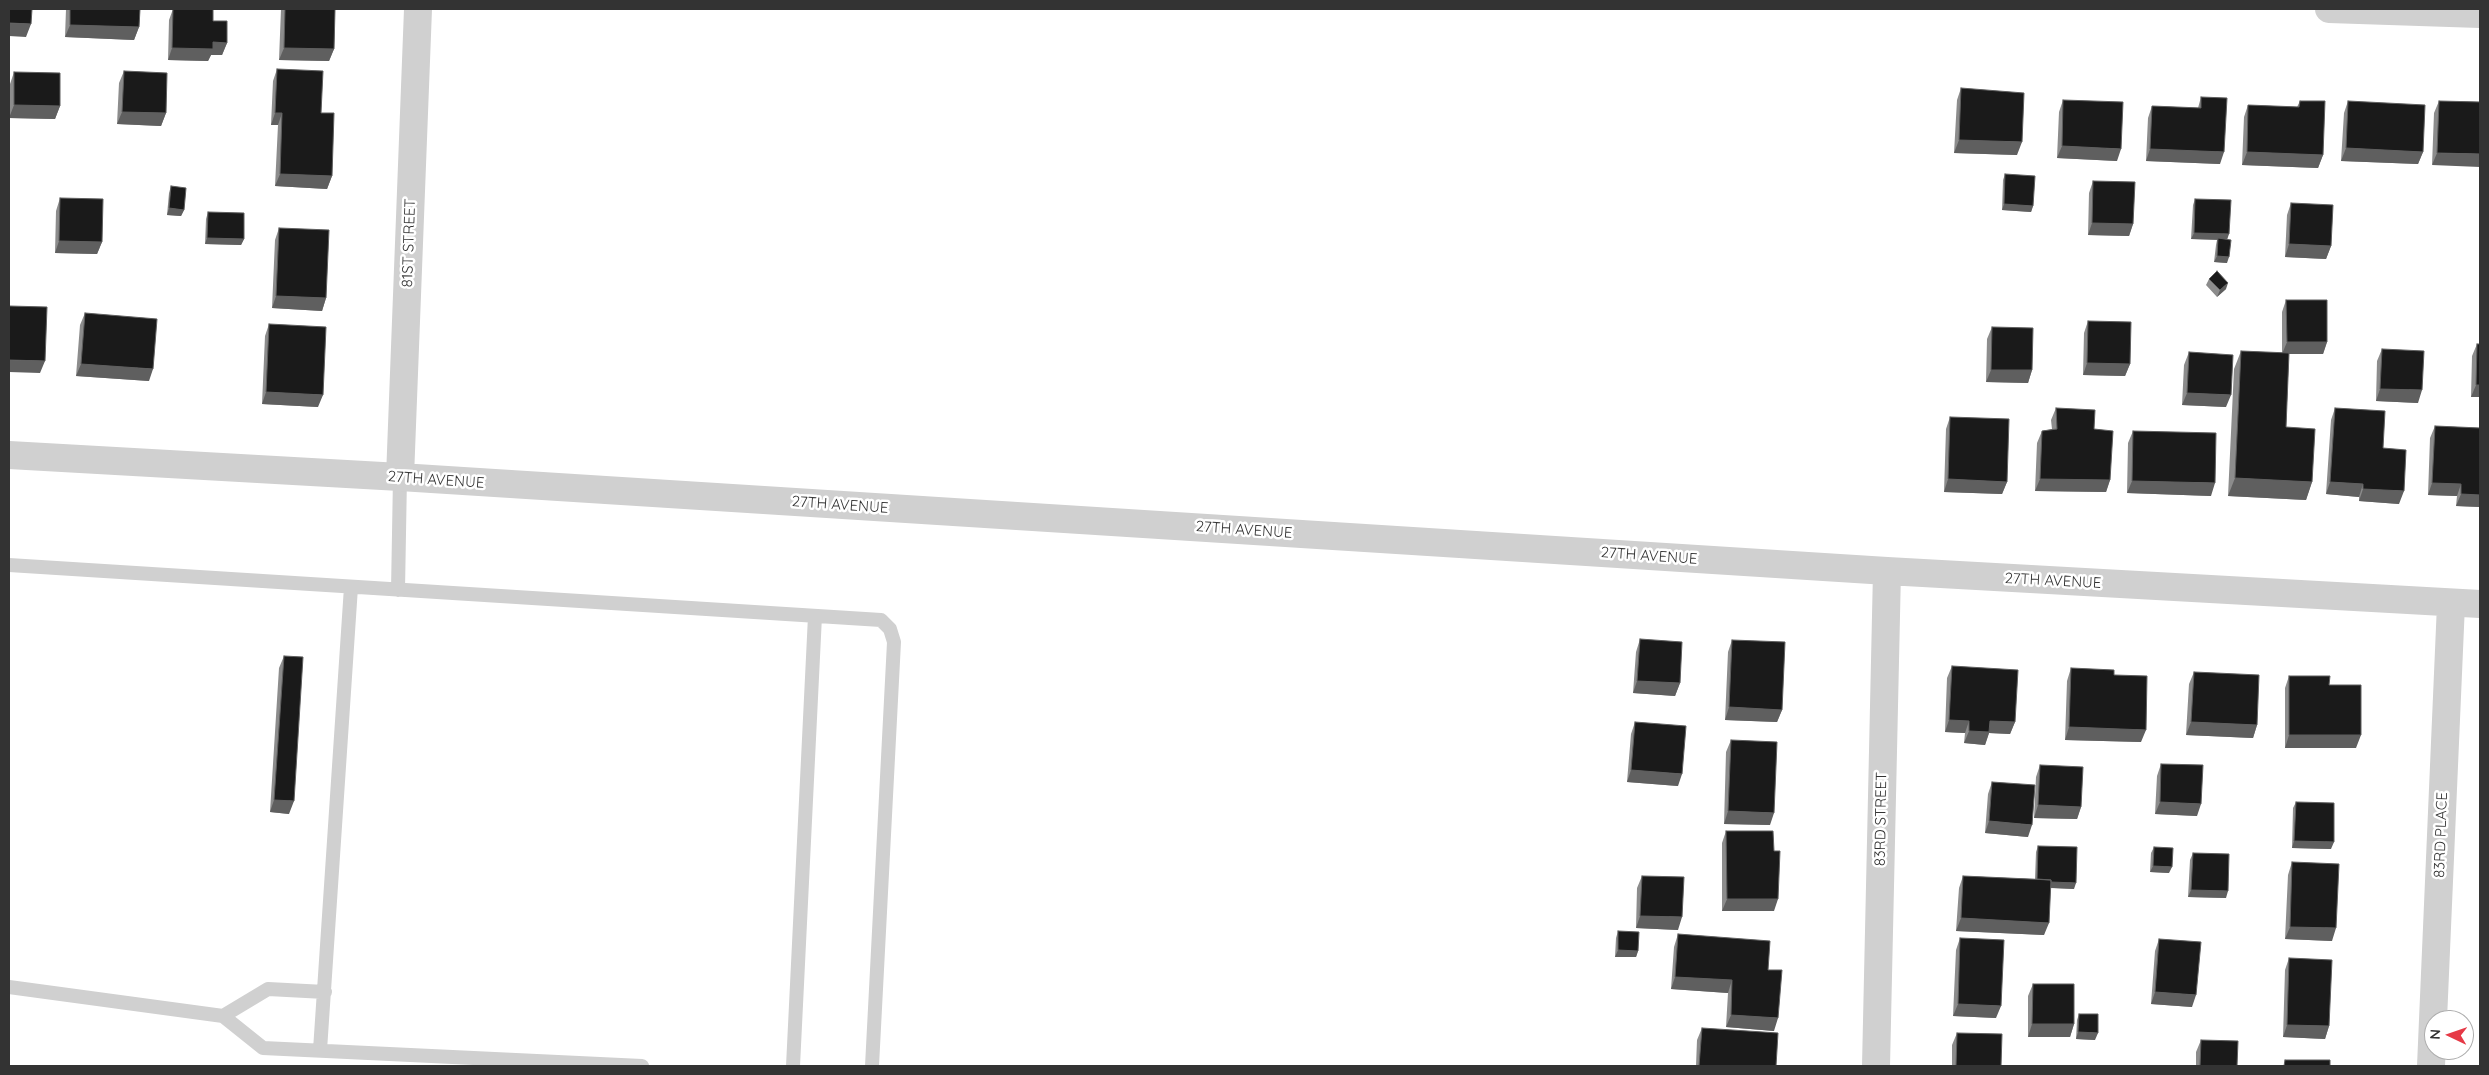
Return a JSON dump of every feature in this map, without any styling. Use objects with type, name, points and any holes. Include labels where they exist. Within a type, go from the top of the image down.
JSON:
[{"type":"street","name":"81ST STREET","points":[[400,477],[418,9]]},
{"type":"street","points":[[2330,9],[2480,14]]},
{"type":"street","name":"27TH AVENUE","points":[[9,455],[400,477],[1887,571],[2450,604],[2480,604]]},
{"type":"street","name":"83RD STREET","points":[[1876,1066],[1887,571]]},
{"type":"street","name":"83RD PLACE","points":[[2431,1066],[2450,604]]},
{"type":"lane","points":[[398,590],[400,477]]},
{"type":"lane","points":[[9,565],[881,620],[890,629],[894,642],[872,1066]]},
{"type":"lane","points":[[320,1050],[351,587]]},
{"type":"lane","points":[[793,1066],[815,616]]},
{"type":"lane","points":[[9,986],[223,1016],[263,1048],[642,1066]]},
{"type":"lane","points":[[223,1016],[268,990],[325,992]]},
{"type":"building","points":[[9,9],[32,9],[31,24],[9,23]]},
{"type":"building","points":[[70,9],[140,9],[139,27],[70,25]]},
{"type":"building","points":[[173,9],[213,9],[213,21],[227,21],[227,43],[213,42],[213,49],[172,48]]},
{"type":"building","points":[[285,9],[335,9],[334,49],[284,48]]},
{"type":"building","points":[[277,69],[323,71],[321,113],[334,113],[332,176],[280,174],[282,113],[275,113]]},
{"type":"building","points":[[124,71],[167,73],[166,113],[122,112]]},
{"type":"building","points":[[14,72],[60,73],[60,106],[14,105]]},
{"type":"building","points":[[1961,88],[2024,93],[2022,142],[1959,140]]},
{"type":"building","points":[[2201,97],[2227,98],[2224,152],[2150,149],[2152,106],[2201,108]]},
{"type":"building","points":[[2063,100],[2123,102],[2121,149],[2062,146]]},
{"type":"building","points":[[2300,101],[2325,101],[2323,155],[2247,152],[2248,105],[2299,107]]},
{"type":"building","points":[[2348,101],[2425,105],[2423,152],[2346,148]]},
{"type":"building","points":[[2439,101],[2480,102],[2480,154],[2437,153]]},
{"type":"building","points":[[2005,174],[2035,176],[2033,206],[2004,204]]},
{"type":"building","points":[[2093,181],[2135,182],[2133,224],[2092,223]]},
{"type":"building","points":[[171,186],[186,188],[184,210],[169,208]]},
{"type":"building","points":[[60,198],[103,199],[102,242],[59,241]]},
{"type":"building","points":[[2195,199],[2231,200],[2229,234],[2194,233]]},
{"type":"building","points":[[2291,203],[2333,205],[2331,246],[2289,244]]},
{"type":"building","points":[[208,212],[244,213],[244,239],[207,238]]},
{"type":"building","points":[[279,228],[329,230],[326,298],[276,296]]},
{"type":"building","points":[[2218,238],[2231,240],[2229,257],[2217,256]]},
{"type":"building","points":[[2217,271],[2228,283],[2220,290],[2209,279]]},
{"type":"building","points":[[2286,300],[2327,300],[2327,342],[2287,342]]},
{"type":"building","points":[[9,306],[47,307],[45,361],[9,360]]},
{"type":"building","points":[[85,313],[157,319],[153,369],[81,364]]},
{"type":"building","points":[[2088,321],[2131,322],[2130,364],[2087,363]]},
{"type":"building","points":[[269,324],[326,327],[323,395],[266,392]]},
{"type":"building","points":[[1992,327],[2033,328],[2032,370],[1991,370]]},
{"type":"building","points":[[2477,344],[2480,344],[2480,385],[2476,385]]},
{"type":"building","points":[[2382,349],[2424,351],[2422,390],[2380,389]]},
{"type":"building","points":[[2241,351],[2289,353],[2286,427],[2315,429],[2312,482],[2235,478]]},
{"type":"building","points":[[2189,352],[2233,355],[2231,395],[2187,393]]},
{"type":"building","points":[[2056,408],[2095,410],[2094,429],[2113,431],[2110,480],[2040,479],[2042,431],[2057,429]]},
{"type":"building","points":[[2335,408],[2385,411],[2383,448],[2406,450],[2404,491],[2363,489],[2363,484],[2330,482]]},
{"type":"building","points":[[1950,417],[2009,419],[2007,482],[1948,479]]},
{"type":"building","points":[[2435,426],[2480,428],[2480,495],[2461,494],[2461,484],[2432,483]]},
{"type":"building","points":[[2133,431],[2216,433],[2215,483],[2132,481]]},
{"type":"building","points":[[1640,639],[1682,642],[1680,683],[1637,681]]},
{"type":"building","points":[[1732,640],[1785,642],[1782,710],[1729,707]]},
{"type":"building","points":[[284,656],[303,657],[294,801],[274,800]]},
{"type":"building","points":[[1952,666],[2018,670],[2015,722],[1990,721],[1989,732],[1969,731],[1969,721],[1949,720]]},
{"type":"building","points":[[2071,668],[2114,670],[2114,675],[2147,676],[2146,730],[2069,727]]},
{"type":"building","points":[[2194,672],[2259,675],[2257,725],[2191,722]]},
{"type":"building","points":[[2289,676],[2330,676],[2329,685],[2361,685],[2361,735],[2289,735]]},
{"type":"building","points":[[1635,722],[1686,726],[1682,774],[1631,770]]},
{"type":"building","points":[[1731,740],[1777,742],[1774,813],[1728,811]]},
{"type":"building","points":[[2161,764],[2203,765],[2201,804],[2160,802]]},
{"type":"building","points":[[2040,765],[2083,767],[2081,807],[2038,805]]},
{"type":"building","points":[[1992,782],[2035,785],[2032,825],[1989,821]]},
{"type":"building","points":[[2296,802],[2334,803],[2334,842],[2294,841]]},
{"type":"building","points":[[1726,831],[1773,831],[1774,851],[1780,851],[1778,899],[1727,899]]},
{"type":"building","points":[[2038,846],[2077,847],[2076,883],[2051,882],[2051,880],[2037,879]]},
{"type":"building","points":[[2154,847],[2173,848],[2172,867],[2153,866]]},
{"type":"building","points":[[2193,853],[2229,854],[2228,891],[2191,890]]},
{"type":"building","points":[[2292,862],[2339,864],[2336,928],[2290,927]]},
{"type":"building","points":[[1642,876],[1684,877],[1682,917],[1640,916]]},
{"type":"building","points":[[1963,876],[2051,880],[2049,923],[1961,918]]},
{"type":"building","points":[[1618,931],[1639,932],[1638,951],[1618,950]]},
{"type":"building","points":[[1678,934],[1770,941],[1768,970],[1782,970],[1778,1018],[1731,1015],[1732,980],[1675,977]]},
{"type":"building","points":[[1960,938],[2004,940],[2001,1006],[1958,1004]]},
{"type":"building","points":[[2159,939],[2201,942],[2196,995],[2155,992]]},
{"type":"building","points":[[2289,958],[2332,960],[2329,1026],[2287,1025]]},
{"type":"building","points":[[2033,984],[2074,984],[2074,1024],[2032,1024]]},
{"type":"building","points":[[2079,1014],[2098,1014],[2098,1033],[2078,1032]]},
{"type":"building","points":[[1702,1028],[1778,1033],[1776,1066],[1699,1066]]},
{"type":"building","points":[[1957,1033],[2002,1034],[2001,1066],[1956,1066]]},
{"type":"building","points":[[2201,1040],[2238,1041],[2237,1066],[2200,1066]]},
{"type":"building","points":[[2285,1060],[2330,1060],[2330,1066],[2284,1066]]}]
